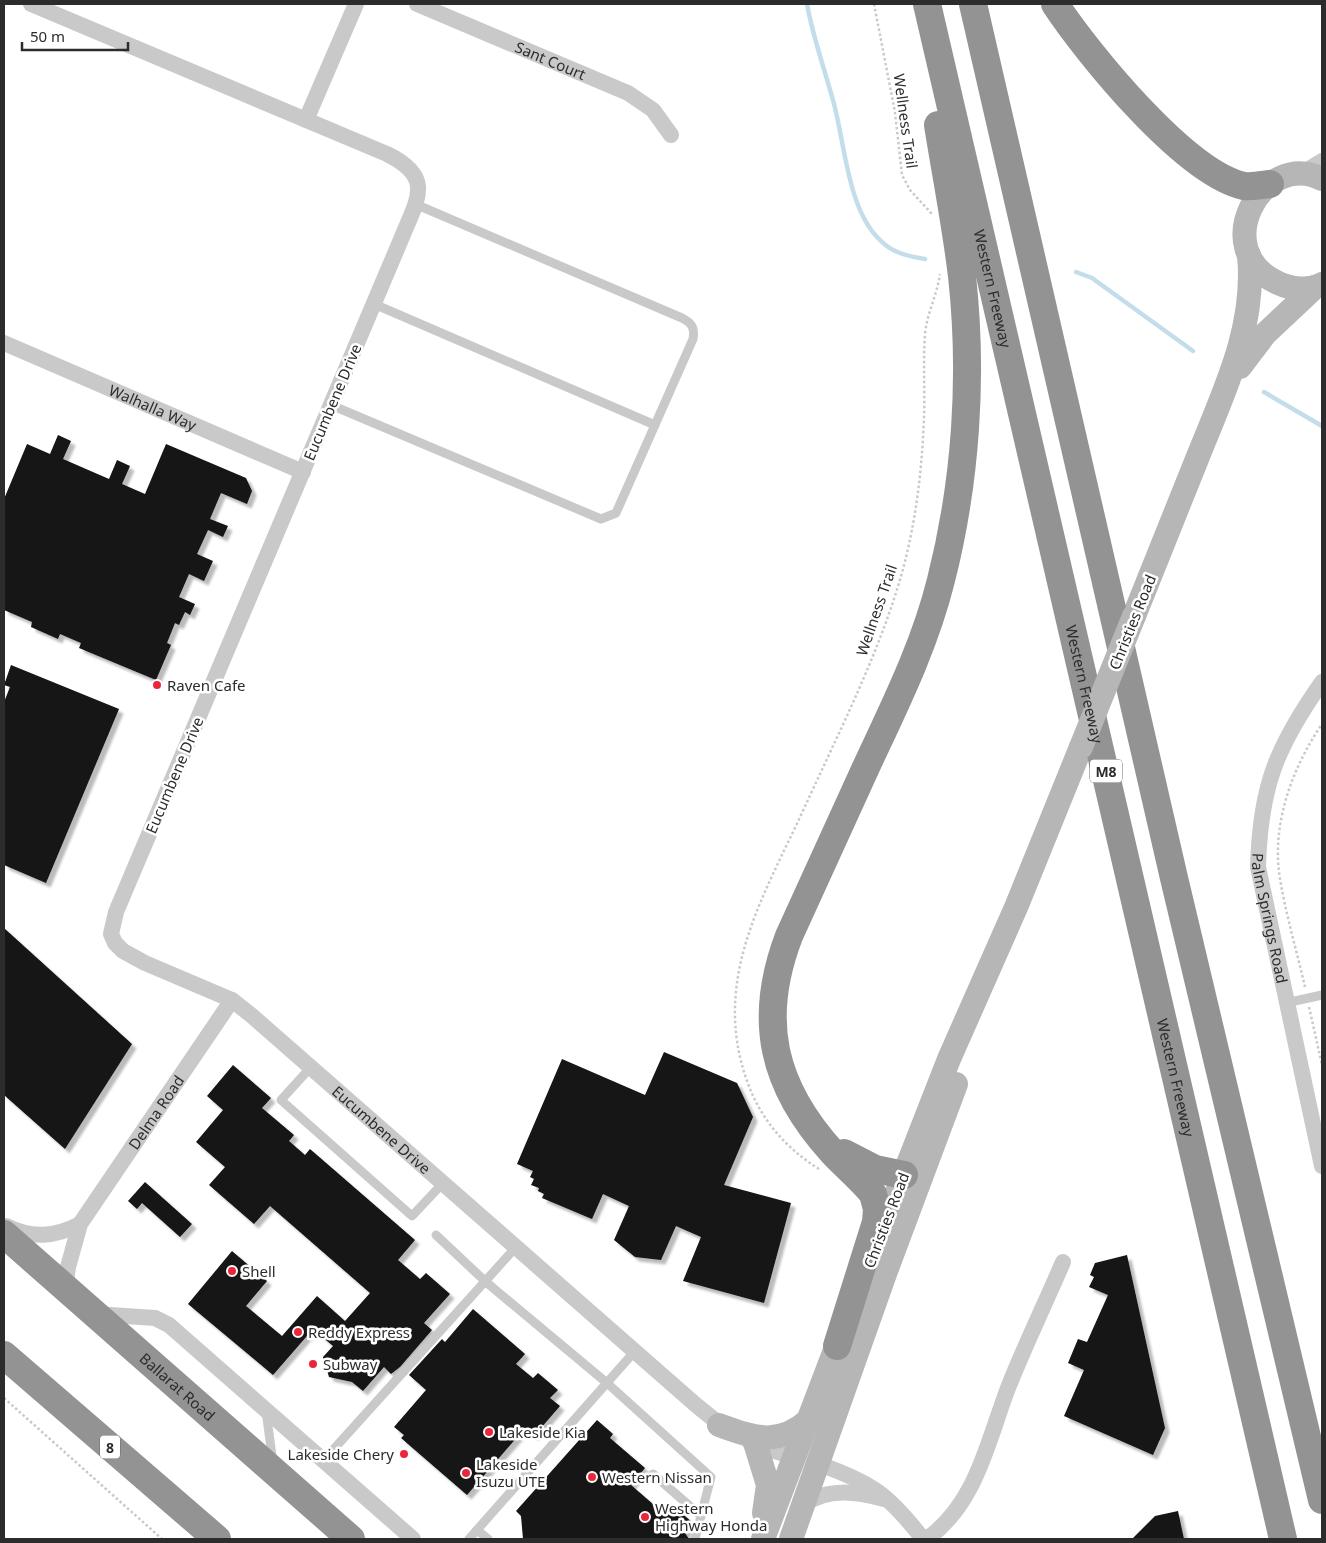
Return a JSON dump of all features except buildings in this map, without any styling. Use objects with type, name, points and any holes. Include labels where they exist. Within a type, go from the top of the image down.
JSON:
[{"type":"highway","points":[[836,1346],[876,1222],[873,1194],[818,1135],[793,1098],[777,1061],[772,1028],[776,974],[789,936],[900,695],[923,639],[941,580],[954,518],[965,421],[967,358],[962,276],[920,4]]},
{"type":"highway","name":"Western Freeway","points":[[927,4],[1284,1539]]},
{"type":"highway","points":[[973,4],[1177,888],[1322,1500]]},
{"type":"highway","points":[[1055,4],[1071,28],[1137,105],[1192,159],[1211,172],[1237,184],[1246,186],[1270,184]]},
{"type":"highway","points":[[818,1135],[857,1160],[882,1172],[904,1175]]},
{"type":"highway","name":"Ballarat Road","points":[[4,1234],[351,1539]]},
{"type":"highway","name":"8","points":[[4,1355],[217,1539]]},
{"type":"main road","points":[[1270,184],[1284,178],[1299,175],[1322,179]]},
{"type":"main road","name":"Christies Road","points":[[763,1539],[796,1458],[836,1346],[949,1059],[1017,904],[1222,394],[1246,325],[1252,278],[1245,239],[1245,224],[1249,208],[1258,195],[1270,184]]},
{"type":"main road","points":[[1249,255],[1258,269],[1271,280],[1286,286],[1302,289],[1320,286]]},
{"type":"main road","name":"Christies Road","points":[[1222,394],[1247,355],[1265,334],[1320,286]]},
{"type":"main road","name":"Christies Road","points":[[791,1539],[890,1262],[972,1042],[1017,904]]},
{"type":"main road","points":[[904,1175],[916,1166],[943,1100],[972,1042]]},
{"type":"main road","points":[[719,1425],[755,1437],[768,1438],[787,1435],[797,1430],[810,1419]]},
{"type":"main road","points":[[756,1446],[768,1485],[767,1504],[757,1539]]},
{"type":"main road","points":[[796,1458],[819,1464]]},
{"type":"street","name":"Eucumbene Drive","points":[[31,4],[306,120],[408,166],[418,180],[415,204],[374,304],[112,922],[111,934],[115,943],[123,952],[145,963],[232,1000],[719,1425],[756,1446],[796,1458]]},
{"type":"street","points":[[306,120],[356,4]]},
{"type":"street","name":"Sant Court","points":[[417,4],[628,93],[653,110],[671,135]]},
{"type":"street","points":[[1299,175],[1322,161]]},
{"type":"street","name":"Walhalla Way","points":[[4,343],[303,472]]},
{"type":"street","name":"Palm Springs Road","points":[[1322,682],[1300,713],[1279,752],[1266,787],[1259,827],[1258,867],[1322,1166]]},
{"type":"street","name":"Delma Road","points":[[65,1288],[69,1260],[80,1224],[232,1000]]},
{"type":"street","points":[[4,1225],[27,1235],[39,1236],[65,1231],[80,1224]]},
{"type":"street","points":[[927,1539],[958,1510],[971,1488],[1008,1387],[1063,1262]]},
{"type":"street","points":[[95,1314],[155,1318],[169,1325],[413,1539]]},
{"type":"street","points":[[819,1464],[864,1481],[904,1514],[923,1539]]},
{"type":"street","points":[[804,1505],[816,1497],[848,1492],[888,1500]]},
{"type":"lane","points":[[331,405],[601,519],[616,513],[693,339],[694,330],[690,323],[415,204]]},
{"type":"lane","points":[[374,304],[655,425]]},
{"type":"lane","points":[[1286,1003],[1322,995]]},
{"type":"lane","points":[[310,1067],[282,1100],[412,1216],[443,1183]]},
{"type":"lane","points":[[436,1235],[486,1282],[607,1383],[712,1477],[695,1539]]},
{"type":"lane","points":[[323,1461],[486,1282],[501,1261],[516,1247]]},
{"type":"lane","points":[[469,1539],[635,1351]]},
{"type":"lane","points":[[266,1411],[275,1472]]},
{"type":"lane","points":[[653,1474],[701,1516]]},
{"type":"lane","points":[[477,1530],[488,1539]]},
{"type":"path","name":"Wellness Trail","points":[[874,4],[895,112],[902,175],[910,190],[934,219]]},
{"type":"path","name":"Wellness Trail","points":[[824,1172],[803,1158],[781,1139],[762,1114],[750,1091],[741,1061],[735,1018],[737,979],[740,960],[755,913],[853,701],[883,630],[900,580],[921,474],[925,332],[936,294],[940,265]]},
{"type":"path","points":[[1322,724],[1308,745],[1295,772],[1287,796],[1278,846],[1280,878],[1322,1065]]},
{"type":"path","points":[[4,1398],[162,1539]]},
{"type":"waterway","points":[[807,4],[838,120],[849,176],[861,212],[869,227],[890,248],[912,257],[925,259]]},
{"type":"waterway","points":[[1076,272],[1092,278],[1193,351]]},
{"type":"waterway","points":[[1264,392],[1322,426]]},
{"type":"place","name":"Raven Cafe","points":[[157,685]]},
{"type":"place","name":"Shell","points":[[232,1271]]},
{"type":"place","name":"Reddy Express","points":[[298,1332]]},
{"type":"place","name":"Subway","points":[[313,1364]]},
{"type":"place","name":"Lakeside Kia","points":[[489,1432]]},
{"type":"place","name":"Lakeside Chery","points":[[404,1454]]},
{"type":"place","name":"Lakeside Isuzu UTE","points":[[466,1473]]},
{"type":"place","name":"Western Nissan","points":[[592,1477]]},
{"type":"place","name":"Western Highway Honda","points":[[645,1517]]}]
